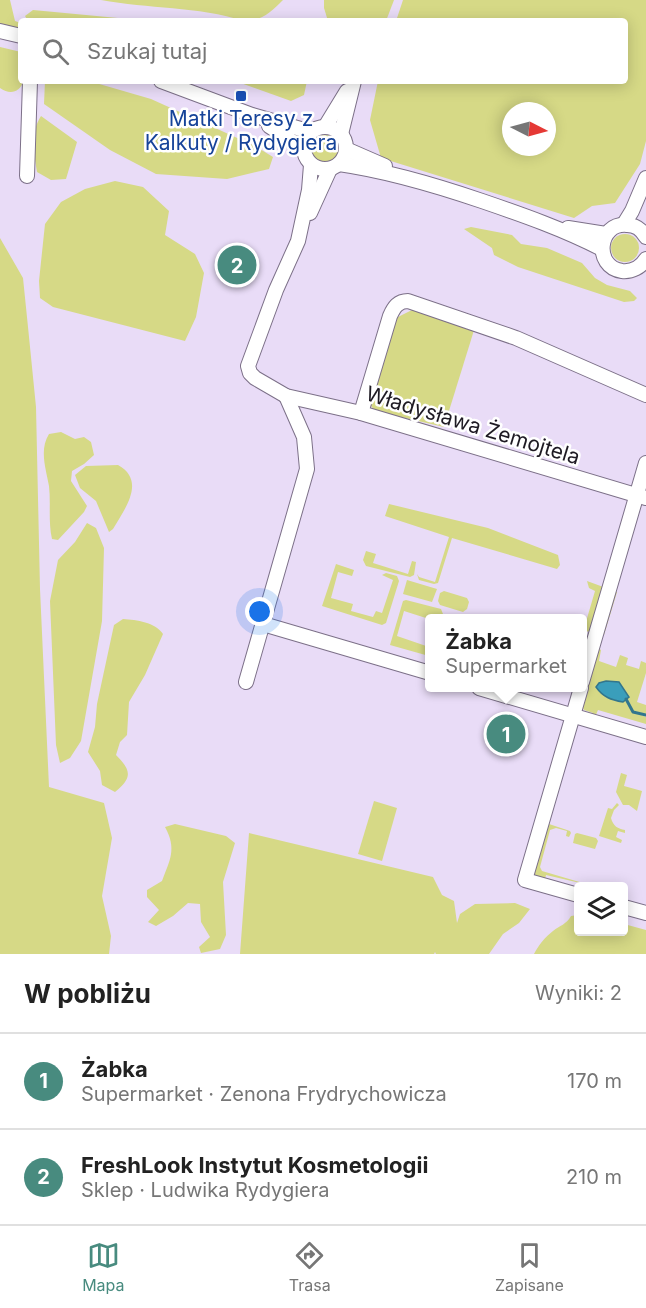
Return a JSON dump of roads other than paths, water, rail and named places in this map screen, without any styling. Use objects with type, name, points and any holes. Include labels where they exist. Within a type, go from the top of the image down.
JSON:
[{"type":"street","points":[[0,31],[18,35]]},
{"type":"street","points":[[27,176],[30,84]]},
{"type":"street","points":[[169,84],[294,129],[311,132],[325,127],[341,134]]},
{"type":"street","points":[[325,127],[351,84]]},
{"type":"street","points":[[352,84],[341,134],[346,149],[409,178],[552,225],[602,249]]},
{"type":"street","points":[[252,115],[304,149]]},
{"type":"street","points":[[311,132],[304,141],[305,157],[311,165],[317,168],[334,166],[409,178]]},
{"type":"street","points":[[301,231],[334,166],[346,149]]},
{"type":"street","points":[[301,231],[311,165]]},
{"type":"street","points":[[624,224],[646,178]]},
{"type":"street","points":[[643,233],[646,190]]},
{"type":"street","points":[[552,225],[606,234]]},
{"type":"street","points":[[643,233],[633,225],[614,226],[603,238],[602,249],[605,260],[616,269],[630,271],[643,265]]},
{"type":"street","name":"Władysława Żemojtela","points":[[301,231],[248,366],[255,378],[286,396],[361,413],[641,497]]},
{"type":"street","points":[[361,413],[390,316],[395,306],[402,301],[408,301],[516,338],[646,395]]},
{"type":"street","points":[[246,682],[307,469],[304,437],[286,396]]},
{"type":"street","points":[[587,666],[641,497],[646,464]]},
{"type":"street","points":[[263,624],[425,672]]},
{"type":"street","points":[[496,692],[646,737]]},
{"type":"street","points":[[574,894],[525,880],[580,692]]},
{"type":"street","points":[[628,908],[646,913]]},
{"type":"water","points":[[619,682],[629,697],[623,702],[604,696],[596,687],[599,683]]},
{"type":"waterway","points":[[626,699],[633,712],[646,715]]},
{"type":"place","name":"Matki Teresy z Kalkuty / Rydygiera","points":[[241,96]]},
{"type":"place","name":"FreshLook Instytut Kosmetologii","points":[[237,265]]},
{"type":"place","name":"Żabka","points":[[506,734]]}]
